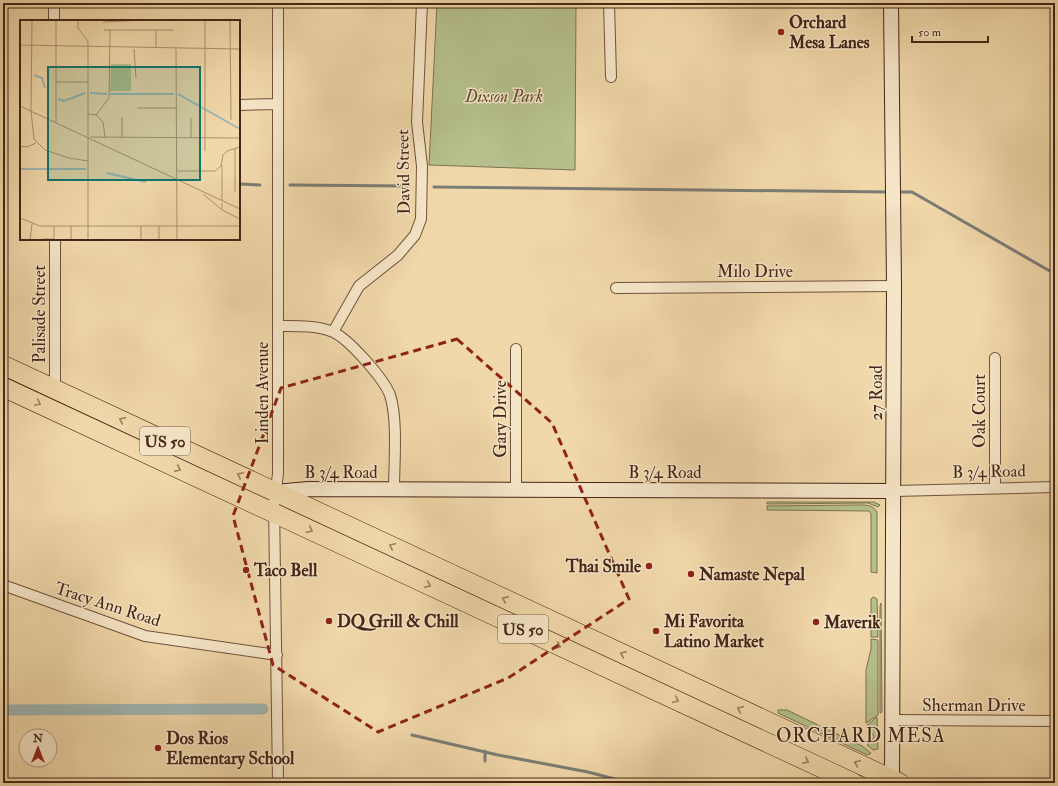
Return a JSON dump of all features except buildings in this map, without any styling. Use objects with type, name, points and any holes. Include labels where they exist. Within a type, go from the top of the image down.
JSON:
[{"type":"highway","name":"US 50","points":[[3,365],[895,782]]},
{"type":"highway","name":"US 50","points":[[3,387],[854,783]]},
{"type":"street","points":[[54,3],[54,20]]},
{"type":"street","name":"Linden Avenue","points":[[278,3],[278,474],[274,513],[278,783]]},
{"type":"street","name":"David Street","points":[[333,332],[359,286],[398,255],[415,235],[421,219],[422,166],[417,122],[422,3]]},
{"type":"street","points":[[609,3],[611,77]]},
{"type":"street","name":"27 Road","points":[[891,3],[894,286],[892,720],[895,782]]},
{"type":"street","points":[[240,104],[278,104]]},
{"type":"street","name":"Palisade Street","points":[[55,240],[56,390]]},
{"type":"street","name":"Milo Drive","points":[[616,288],[894,286]]},
{"type":"street","points":[[278,326],[304,326],[333,332],[376,372],[390,395],[394,412],[394,490]]},
{"type":"street","name":"Gary Drive","points":[[516,349],[516,489]]},
{"type":"street","name":"Oak Court","points":[[995,358],[995,488]]},
{"type":"street","name":"B 3/4 Road","points":[[275,492],[308,489],[894,491],[1055,488]]},
{"type":"street","name":"Tracy Ann Road","points":[[3,585],[145,636],[277,655]]},
{"type":"street","name":"Sherman Drive","points":[[892,720],[1055,721]]},
{"type":"highlighted area","points":[[457,339],[552,423],[629,599],[508,678],[378,732],[273,665],[233,516],[281,388]]},
{"type":"green space","name":"Dixson Park","points":[[437,3],[576,3],[575,170],[429,165]]},
{"type":"green space","points":[[767,502],[874,502],[880,505],[878,507],[868,503],[767,504]]},
{"type":"green space","points":[[767,506],[871,506],[877,512],[877,573],[871,572],[871,514],[869,511],[767,510]]},
{"type":"green space","points":[[873,597],[877,599],[878,637],[871,637],[871,599]]},
{"type":"green space","points":[[881,603],[882,712],[880,713],[880,606]]},
{"type":"green space","points":[[871,639],[878,640],[878,715],[866,723],[866,670],[871,649]]},
{"type":"green space","points":[[778,710],[787,710],[862,746],[871,753],[867,755],[778,713]]},
{"type":"green space","points":[[877,717],[878,749],[873,750],[867,745],[874,737],[867,725]]},
{"type":"waterway","points":[[240,184],[260,185]]},
{"type":"waterway","points":[[290,185],[409,186]]},
{"type":"waterway","points":[[434,187],[889,192]]},
{"type":"waterway","points":[[896,192],[912,192],[1055,274]]},
{"type":"waterway","points":[[3,710],[263,709]]},
{"type":"waterway","points":[[412,735],[498,755],[588,772],[630,783]]},
{"type":"waterway","points":[[485,751],[485,761]]},
{"type":"place","name":"Orchard Mesa Lanes","points":[[781,32]]},
{"type":"place","name":"Thai Smile","points":[[649,566]]},
{"type":"place","name":"Taco Bell","points":[[246,570]]},
{"type":"place","name":"Namaste Nepal","points":[[691,574]]},
{"type":"place","name":"DQ Grill & Chill","points":[[329,621]]},
{"type":"place","name":"Maverik","points":[[816,622]]},
{"type":"place","name":"Mi Favorita Latino Market","points":[[656,631]]},
{"type":"place","name":"Dos Rios Elementary School","points":[[158,748]]},
{"type":"district","name":"ORCHARD MESA","points":[[861,735]]}]
